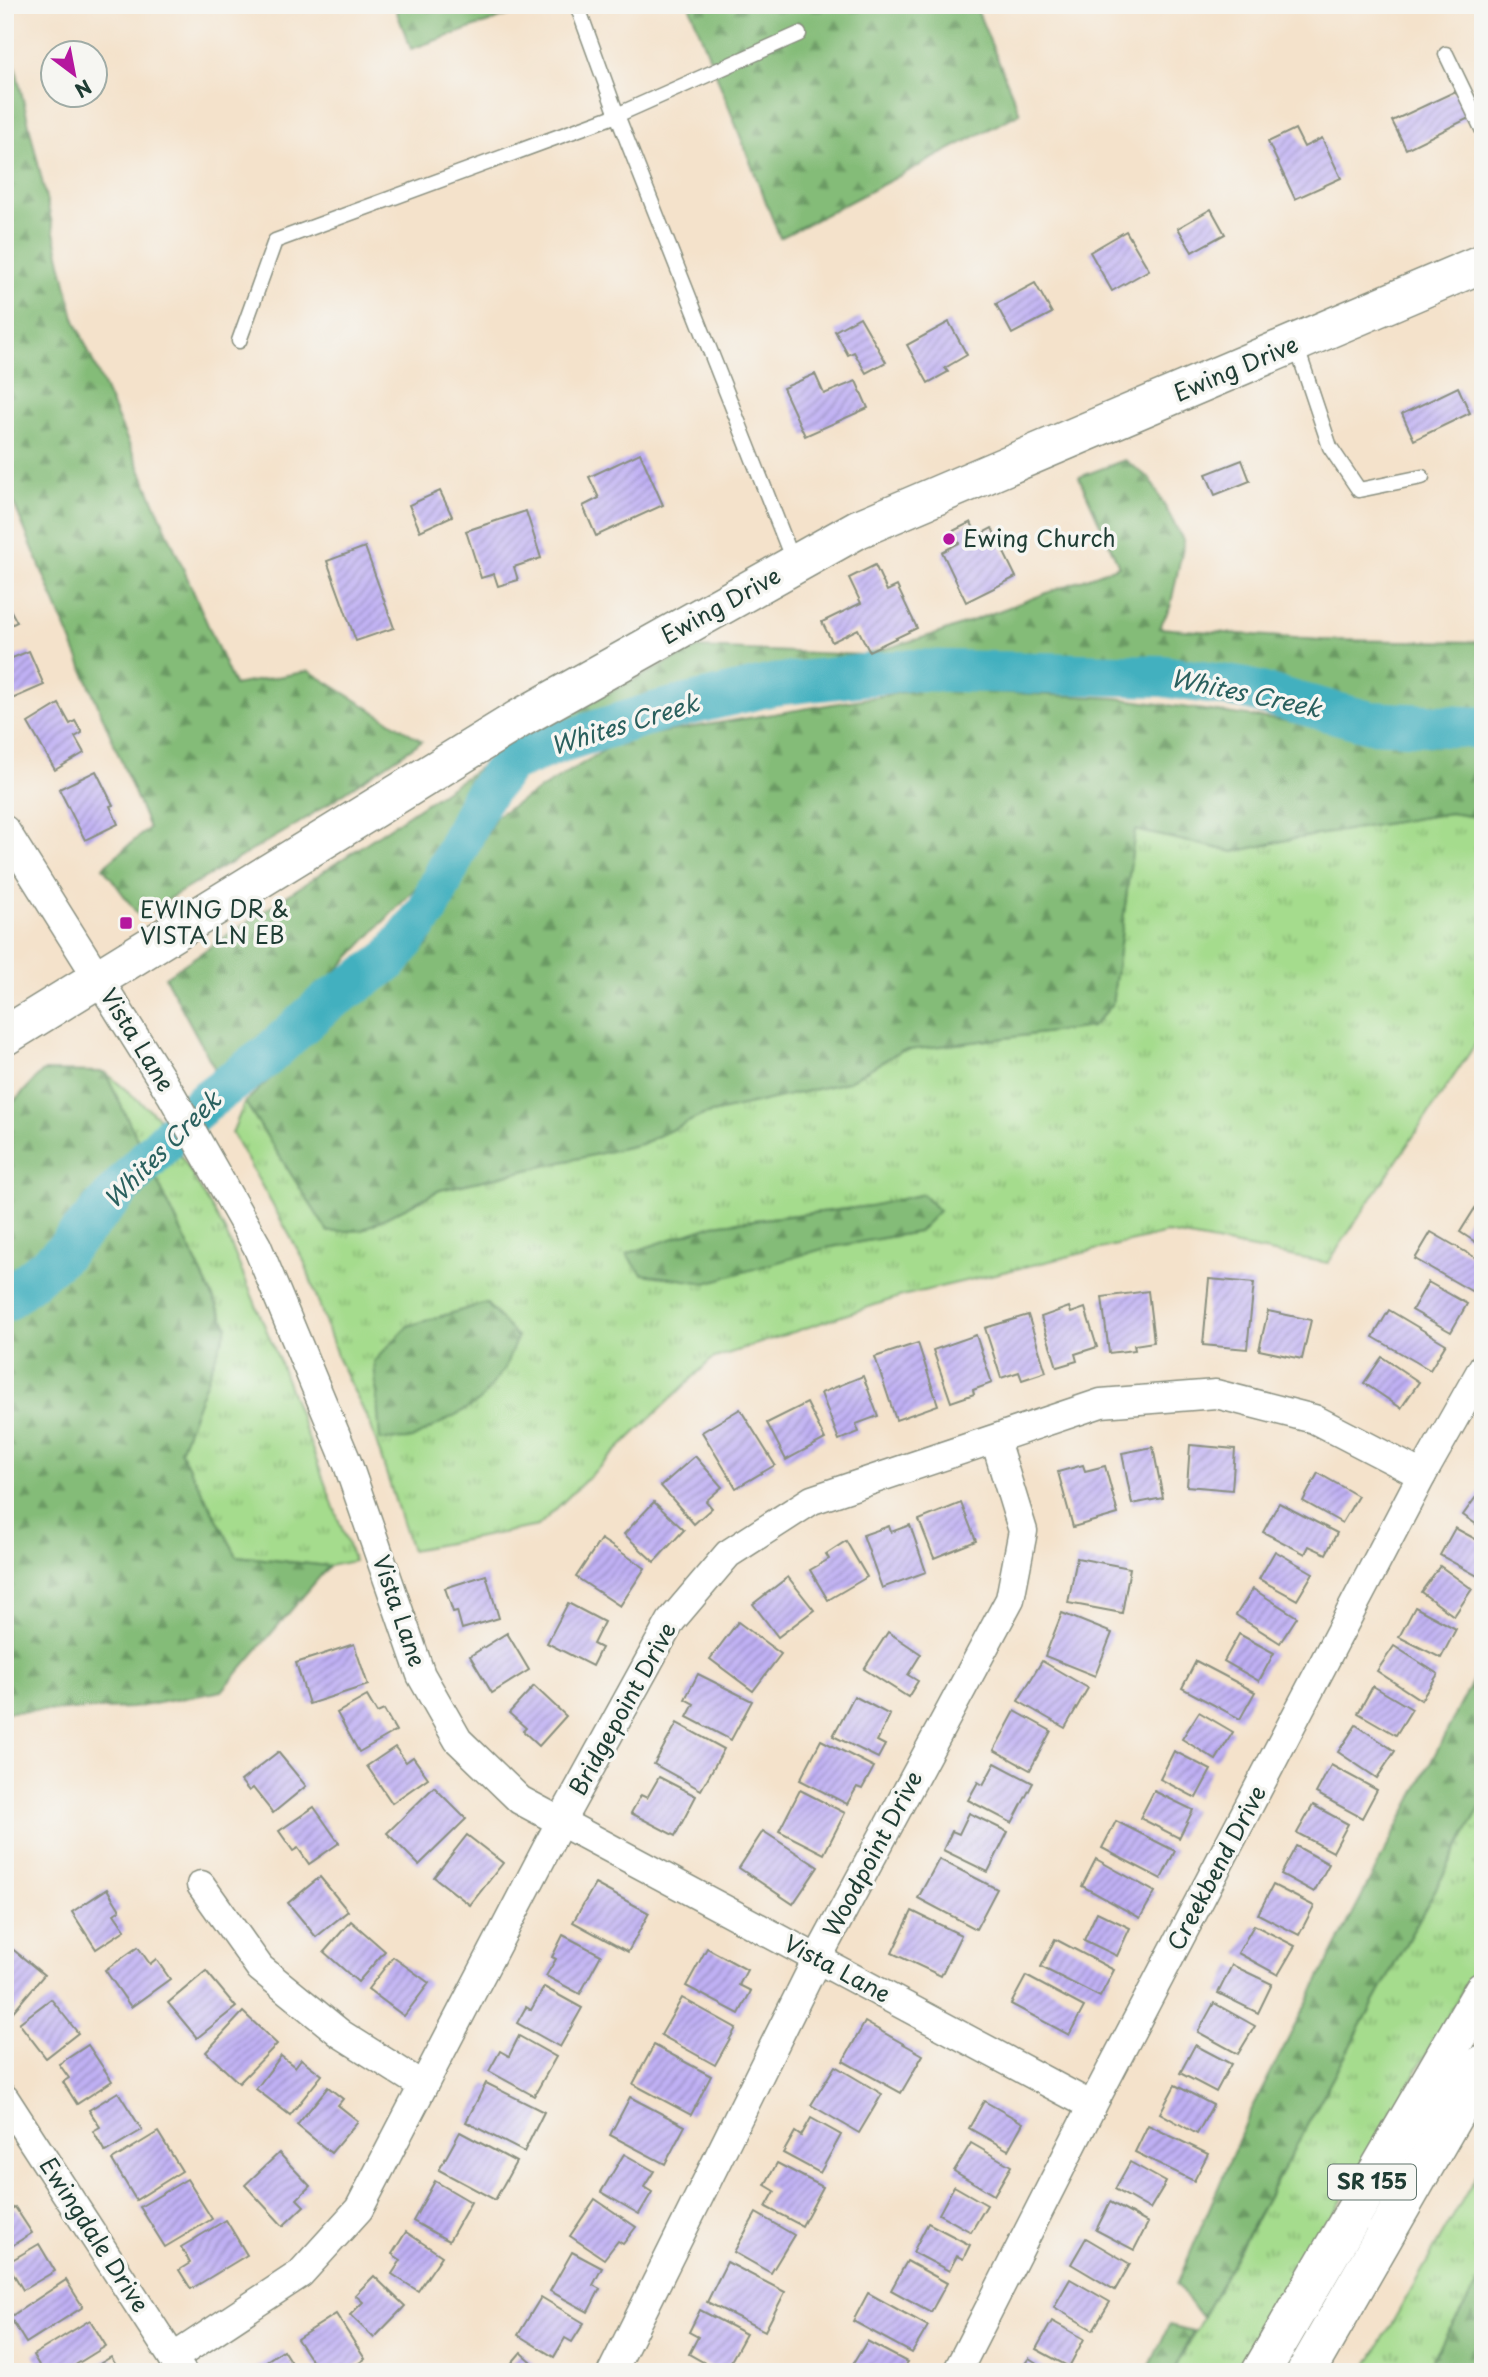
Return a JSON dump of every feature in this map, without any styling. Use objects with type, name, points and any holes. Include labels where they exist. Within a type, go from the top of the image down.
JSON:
[{"type":"main road","name":"Ewing Drive","points":[[5,1036],[100,980],[519,719],[858,529],[1483,263]]},
{"type":"main road","name":"SR 155","points":[[1261,2372],[1483,1991]]},
{"type":"main road","name":"SR 155","points":[[1307,2372],[1483,2064]]},
{"type":"street","name":"Vista Lane","points":[[5,830],[172,1096],[257,1246],[347,1462],[421,1675],[458,1740],[520,1800],[1093,2106]]},
{"type":"street","name":"Creekbend Drive","points":[[957,2372],[1423,1475],[1483,1367]]},
{"type":"street","name":"Bridgepoint Drive","points":[[177,2365],[300,2274],[359,2209],[561,1821],[671,1621],[728,1555],[812,1500],[1101,1403],[1216,1394],[1314,1419],[1423,1475]]},
{"type":"street","name":"Woodpoint Drive","points":[[612,2372],[817,1959],[1010,1599],[1023,1531],[995,1440]]},
{"type":"street","points":[[201,1885],[260,1968],[341,2034],[423,2086]]},
{"type":"street","name":"Ewingdale Drive","points":[[5,2099],[177,2365]]},
{"type":"lane","points":[[577,5],[617,115],[795,564]]},
{"type":"lane","points":[[239,341],[275,242],[617,115],[799,34]]},
{"type":"lane","points":[[1446,54],[1483,131]]},
{"type":"lane","points":[[1296,343],[1329,447],[1359,490],[1422,477]]},
{"type":"green space","points":[[394,5],[538,5],[411,49]]},
{"type":"green space","points":[[689,5],[975,5],[1020,113],[780,238]]},
{"type":"green space","points":[[5,22],[74,318],[234,685],[309,671],[422,741],[296,825],[139,916],[103,867],[149,828],[5,482]]},
{"type":"green space","points":[[1125,460],[1150,479],[1184,542],[1170,608],[1159,628],[1321,640],[1483,642],[1483,711],[1371,703],[1132,660],[898,660],[704,682],[552,731],[488,771],[427,876],[310,999],[218,1075],[165,977],[542,726],[697,648],[864,655],[942,632],[1119,566],[1079,477]]},
{"type":"green space","points":[[923,689],[1115,698],[1483,749],[1483,818],[1450,813],[1287,840],[1234,852],[1135,830],[1112,1005],[1092,1027],[901,1051],[847,1082],[703,1115],[641,1144],[440,1190],[362,1230],[328,1232],[245,1102],[318,1035],[428,945],[496,816],[623,739]]},
{"type":"green space","points":[[1450,813],[1483,818],[1483,1033],[1328,1263],[1167,1233],[902,1296],[712,1359],[538,1526],[411,1550],[371,1426],[339,1361],[304,1261],[232,1133],[245,1102],[328,1232],[362,1230],[440,1190],[641,1144],[703,1115],[847,1082],[901,1051],[1092,1027],[1112,1005],[1135,830],[1234,852],[1287,840]],"holes":[[[870,1206],[918,1232],[826,1248],[713,1225]]]},
{"type":"green space","points":[[43,1071],[105,1072],[227,1327],[180,1451],[237,1556],[329,1566],[222,1691],[132,1708],[5,1712],[5,1182],[11,1175],[11,1105]]},
{"type":"green space","points":[[105,1072],[159,1118],[225,1231],[279,1360],[354,1561],[329,1566],[237,1556],[180,1451],[227,1326]]},
{"type":"green space","points":[[923,1194],[939,1211],[918,1232],[826,1248],[706,1283],[642,1274],[626,1254],[713,1225],[870,1206]]},
{"type":"green space","points":[[486,1303],[517,1337],[505,1368],[479,1402],[412,1439],[380,1440],[374,1361],[408,1326]]},
{"type":"green space","points":[[1483,1661],[1483,1802],[1202,2318],[1177,2284],[1250,2113]]},
{"type":"green space","points":[[1483,1802],[1483,1955],[1243,2372],[1173,2372]]},
{"type":"green space","points":[[1483,2164],[1483,2274],[1425,2372],[1364,2372]]},
{"type":"green space","points":[[1483,2274],[1483,2372],[1425,2372]]},
{"type":"green space","points":[[1169,2325],[1193,2331],[1173,2372],[1147,2372]]},
{"type":"building","points":[[1458,90],[1471,117],[1406,149],[1392,121]]},
{"type":"building","points":[[1295,129],[1304,147],[1322,138],[1341,178],[1295,199],[1268,142]]},
{"type":"building","points":[[1211,209],[1225,234],[1192,252],[1178,228]]},
{"type":"building","points":[[1126,231],[1149,270],[1112,291],[1090,252]]},
{"type":"building","points":[[1035,283],[1052,313],[1012,334],[996,304]]},
{"type":"building","points":[[860,317],[886,362],[866,373],[854,352],[848,355],[835,331]]},
{"type":"building","points":[[949,322],[967,355],[945,368],[948,372],[928,383],[907,345]]},
{"type":"building","points":[[815,374],[824,394],[856,381],[868,408],[805,436],[783,388]]},
{"type":"building","points":[[1458,387],[1470,413],[1414,440],[1402,414]]},
{"type":"building","points":[[640,453],[663,505],[596,536],[583,506],[599,498],[589,477]]},
{"type":"building","points":[[1242,460],[1250,481],[1215,495],[1206,474]]},
{"type":"building","points":[[440,491],[452,516],[420,531],[409,505]]},
{"type":"building","points":[[526,511],[541,558],[514,567],[518,580],[498,586],[494,574],[481,578],[466,531]]},
{"type":"building","points":[[971,522],[977,536],[992,528],[1016,577],[966,602],[942,552],[959,543],[953,531]]},
{"type":"building","points":[[365,547],[394,628],[356,641],[327,561]]},
{"type":"building","points":[[875,565],[887,591],[897,586],[917,628],[869,651],[858,629],[832,642],[822,622],[861,603],[849,578]]},
{"type":"building","points":[[5,600],[17,622],[5,628]]},
{"type":"building","points":[[29,651],[44,685],[12,699],[5,683],[5,661]]},
{"type":"building","points":[[59,704],[70,724],[75,721],[82,733],[75,737],[84,753],[55,770],[28,723]]},
{"type":"building","points":[[96,771],[113,805],[110,806],[118,824],[85,840],[59,789]]},
{"type":"building","points":[[1477,1205],[1483,1209],[1483,1247],[1460,1232]]},
{"type":"building","points":[[1431,1232],[1483,1262],[1483,1275],[1473,1292],[1415,1259]]},
{"type":"building","points":[[1209,1279],[1254,1283],[1247,1349],[1203,1345]]},
{"type":"building","points":[[1428,1282],[1467,1304],[1451,1332],[1412,1310]]},
{"type":"building","points":[[1148,1291],[1154,1342],[1134,1345],[1135,1350],[1109,1353],[1102,1297]]},
{"type":"building","points":[[1069,1307],[1071,1313],[1085,1308],[1097,1347],[1075,1354],[1077,1361],[1057,1367],[1041,1317]]},
{"type":"building","points":[[1389,1310],[1446,1344],[1430,1370],[1373,1337]]},
{"type":"building","points":[[1268,1311],[1311,1320],[1302,1359],[1259,1350]]},
{"type":"building","points":[[1028,1315],[1046,1372],[1022,1380],[1019,1372],[1001,1378],[985,1328]]},
{"type":"building","points":[[976,1335],[992,1383],[973,1390],[974,1394],[951,1402],[933,1350]]},
{"type":"building","points":[[918,1343],[938,1405],[896,1420],[875,1357]]},
{"type":"building","points":[[1382,1357],[1419,1382],[1401,1408],[1364,1383]]},
{"type":"building","points":[[863,1376],[878,1416],[856,1424],[859,1432],[839,1440],[821,1393]]},
{"type":"building","points":[[807,1403],[825,1439],[786,1460],[767,1423]]},
{"type":"building","points":[[740,1409],[775,1465],[736,1488],[702,1432]]},
{"type":"building","points":[[1190,1445],[1235,1449],[1232,1490],[1187,1486]]},
{"type":"building","points":[[1153,1447],[1163,1498],[1132,1504],[1122,1453]]},
{"type":"building","points":[[695,1456],[722,1487],[706,1501],[712,1508],[694,1524],[661,1486]]},
{"type":"building","points":[[1083,1465],[1085,1471],[1105,1466],[1118,1514],[1073,1527],[1058,1472]]},
{"type":"building","points":[[1318,1473],[1358,1496],[1342,1523],[1303,1501]]},
{"type":"building","points":[[1483,1487],[1483,1529],[1463,1515]]},
{"type":"building","points":[[654,1502],[684,1530],[654,1562],[624,1534]]},
{"type":"building","points":[[961,1503],[976,1541],[934,1558],[919,1520]]},
{"type":"building","points":[[1279,1503],[1337,1533],[1326,1554],[1309,1546],[1305,1554],[1263,1532]]},
{"type":"building","points":[[910,1525],[926,1572],[882,1588],[863,1535],[889,1526],[891,1532]]},
{"type":"building","points":[[1455,1528],[1483,1543],[1483,1579],[1440,1555]]},
{"type":"building","points":[[601,1539],[645,1568],[620,1606],[576,1577]]},
{"type":"building","points":[[846,1541],[867,1577],[828,1600],[810,1570],[829,1559],[826,1554]]},
{"type":"building","points":[[1275,1551],[1313,1573],[1297,1600],[1259,1579]]},
{"type":"building","points":[[1077,1558],[1130,1568],[1122,1613],[1068,1603]]},
{"type":"building","points":[[1440,1566],[1472,1589],[1454,1616],[1421,1592]]},
{"type":"building","points":[[486,1575],[499,1618],[462,1629],[457,1611],[453,1612],[445,1588]]},
{"type":"building","points":[[788,1577],[814,1610],[778,1637],[753,1604]]},
{"type":"building","points":[[1253,1589],[1297,1617],[1280,1643],[1236,1615]]},
{"type":"building","points":[[568,1603],[604,1622],[593,1644],[601,1648],[592,1666],[547,1643]]},
{"type":"building","points":[[1415,1607],[1456,1629],[1441,1658],[1399,1637]]},
{"type":"building","points":[[1062,1613],[1112,1633],[1095,1676],[1045,1656]]},
{"type":"building","points":[[738,1622],[781,1654],[753,1691],[710,1659]]},
{"type":"building","points":[[888,1632],[921,1654],[908,1675],[918,1681],[908,1697],[864,1669]]},
{"type":"building","points":[[507,1633],[529,1670],[492,1693],[470,1656]]},
{"type":"building","points":[[1239,1634],[1274,1653],[1259,1681],[1224,1661]]},
{"type":"building","points":[[354,1644],[368,1685],[309,1704],[296,1663]]},
{"type":"building","points":[[1394,1646],[1438,1674],[1421,1700],[1377,1671]]},
{"type":"building","points":[[1042,1661],[1088,1688],[1065,1728],[1018,1701]]},
{"type":"building","points":[[1196,1661],[1255,1692],[1240,1719],[1182,1688]]},
{"type":"building","points":[[698,1674],[752,1701],[731,1740],[687,1717],[694,1704],[685,1699]]},
{"type":"building","points":[[534,1686],[566,1716],[539,1746],[523,1731],[526,1728],[509,1713]]},
{"type":"building","points":[[1373,1686],[1412,1709],[1396,1735],[1358,1713]]},
{"type":"building","points":[[367,1696],[377,1713],[384,1710],[396,1731],[359,1752],[337,1713]]},
{"type":"building","points":[[854,1696],[890,1715],[877,1741],[885,1745],[878,1758],[833,1736]]},
{"type":"building","points":[[1015,1711],[1051,1731],[1030,1770],[994,1750]]},
{"type":"building","points":[[1199,1712],[1233,1732],[1216,1760],[1182,1739]]},
{"type":"building","points":[[677,1723],[724,1749],[701,1790],[654,1764]]},
{"type":"building","points":[[1356,1725],[1395,1751],[1377,1778],[1338,1752]]},
{"type":"building","points":[[821,1740],[874,1767],[862,1789],[857,1787],[847,1804],[800,1780]]},
{"type":"building","points":[[395,1747],[406,1762],[413,1757],[428,1778],[392,1803],[367,1766]]},
{"type":"building","points":[[1174,1751],[1211,1770],[1196,1798],[1160,1779]]},
{"type":"building","points":[[278,1752],[306,1786],[273,1813],[253,1788],[249,1791],[241,1781]]},
{"type":"building","points":[[995,1763],[1033,1783],[1012,1823],[968,1800],[978,1782],[983,1785]]},
{"type":"building","points":[[1331,1765],[1377,1790],[1362,1818],[1316,1793]]},
{"type":"building","points":[[659,1777],[696,1796],[675,1836],[631,1813],[641,1795],[647,1798]]},
{"type":"building","points":[[434,1787],[466,1819],[419,1865],[387,1833]]},
{"type":"building","points":[[800,1790],[845,1813],[824,1854],[779,1831]]},
{"type":"building","points":[[1154,1791],[1193,1810],[1179,1838],[1140,1818]]},
{"type":"building","points":[[1313,1805],[1348,1824],[1333,1852],[1297,1833]]},
{"type":"building","points":[[314,1807],[339,1843],[309,1864],[298,1848],[293,1851],[279,1831]]},
{"type":"building","points":[[969,1813],[1008,1832],[988,1872],[943,1850],[952,1831],[959,1834]]},
{"type":"building","points":[[1116,1821],[1175,1851],[1161,1879],[1102,1848]]},
{"type":"building","points":[[763,1831],[818,1867],[793,1904],[739,1868]]},
{"type":"building","points":[[467,1835],[503,1863],[470,1905],[434,1877]]},
{"type":"building","points":[[1296,1846],[1329,1864],[1314,1892],[1281,1874]]},
{"type":"building","points":[[939,1859],[997,1889],[976,1929],[918,1898]]},
{"type":"building","points":[[1096,1859],[1155,1892],[1140,1918],[1082,1886]]},
{"type":"building","points":[[320,1877],[348,1911],[316,1937],[288,1903]]},
{"type":"building","points":[[595,1884],[649,1913],[628,1952],[573,1922]]},
{"type":"building","points":[[1273,1885],[1314,1906],[1299,1935],[1258,1914]]},
{"type":"building","points":[[107,1889],[120,1910],[114,1914],[125,1930],[96,1949],[72,1912]]},
{"type":"building","points":[[912,1911],[961,1935],[941,1976],[892,1953]]},
{"type":"building","points":[[1097,1912],[1130,1928],[1117,1956],[1084,1940]]},
{"type":"building","points":[[351,1921],[385,1951],[358,1982],[324,1952]]},
{"type":"building","points":[[1254,1925],[1295,1946],[1278,1975],[1238,1953]]},
{"type":"building","points":[[563,1935],[601,1955],[580,1994],[546,1976],[556,1959],[552,1957]]},
{"type":"building","points":[[1055,1939],[1114,1970],[1100,1997],[1041,1967]]},
{"type":"building","points":[[10,1947],[44,1975],[5,2021],[5,1952]]},
{"type":"building","points":[[138,1947],[150,1964],[156,1959],[170,1979],[131,2007],[105,1970]]},
{"type":"building","points":[[707,1948],[747,1970],[739,1985],[751,1991],[739,2014],[686,1986]]},
{"type":"building","points":[[393,1957],[429,1983],[404,2016],[368,1989]]},
{"type":"building","points":[[1232,1965],[1272,1984],[1258,2013],[1218,1993]]},
{"type":"building","points":[[206,1971],[236,2007],[197,2038],[168,2003]]},
{"type":"building","points":[[1026,1976],[1084,2007],[1069,2035],[1011,2004]]},
{"type":"building","points":[[544,1987],[582,2008],[560,2047],[517,2023],[526,2007],[531,2010]]},
{"type":"building","points":[[682,1998],[736,2028],[715,2065],[661,2035]]},
{"type":"building","points":[[51,1999],[78,2033],[46,2058],[19,2023]]},
{"type":"building","points":[[1214,2003],[1255,2026],[1238,2054],[1198,2032]]},
{"type":"building","points":[[243,2012],[277,2044],[239,2083],[206,2052]]},
{"type":"building","points":[[865,2022],[923,2055],[901,2093],[843,2061]]},
{"type":"building","points":[[519,2036],[556,2057],[534,2096],[489,2071],[500,2051],[509,2056]]},
{"type":"building","points":[[88,2045],[112,2081],[77,2104],[63,2082],[69,2078],[59,2064]]},
{"type":"building","points":[[654,2045],[711,2076],[691,2115],[633,2084]]},
{"type":"building","points":[[1195,2045],[1231,2064],[1216,2092],[1180,2073]]},
{"type":"building","points":[[281,2056],[295,2067],[301,2059],[322,2075],[290,2115],[256,2089]]},
{"type":"building","points":[[835,2066],[882,2094],[859,2133],[811,2105]]},
{"type":"building","points":[[486,2083],[544,2112],[524,2152],[466,2122]]},
{"type":"building","points":[[1175,2085],[1213,2105],[1197,2134],[1160,2113]]},
{"type":"building","points":[[328,2087],[343,2099],[338,2105],[358,2121],[331,2153],[297,2125]]},
{"type":"building","points":[[118,2092],[142,2130],[105,2152],[93,2131],[100,2127],[89,2110]]},
{"type":"building","points":[[630,2097],[685,2126],[665,2164],[610,2135]]},
{"type":"building","points":[[984,2101],[1023,2123],[1008,2150],[969,2128]]},
{"type":"building","points":[[811,2118],[841,2135],[820,2173],[783,2153],[795,2132],[801,2136]]},
{"type":"building","points":[[1148,2125],[1208,2154],[1194,2181],[1135,2152]]},
{"type":"building","points":[[158,2132],[182,2171],[136,2200],[112,2160]]},
{"type":"building","points":[[460,2132],[516,2162],[495,2200],[439,2170]]},
{"type":"building","points":[[971,2143],[1011,2166],[994,2195],[954,2171]]},
{"type":"building","points":[[279,2153],[310,2186],[297,2199],[304,2206],[283,2226],[245,2185]]},
{"type":"building","points":[[624,2154],[654,2171],[644,2187],[652,2192],[639,2214],[601,2192]]},
{"type":"building","points":[[1130,2162],[1166,2182],[1150,2209],[1115,2189]]},
{"type":"building","points":[[777,2163],[823,2187],[802,2226],[766,2207],[775,2191],[765,2185]]},
{"type":"building","points":[[187,2179],[212,2219],[165,2247],[140,2207]]},
{"type":"building","points":[[435,2181],[471,2202],[449,2241],[413,2221]]},
{"type":"building","points":[[954,2186],[987,2205],[971,2232],[939,2214]]},
{"type":"building","points":[[595,2199],[636,2227],[623,2244],[618,2241],[604,2259],[570,2236]]},
{"type":"building","points":[[1110,2202],[1148,2223],[1134,2250],[1096,2230]]},
{"type":"building","points":[[15,2207],[32,2233],[5,2250],[5,2213]]},
{"type":"building","points":[[756,2213],[794,2235],[771,2273],[734,2252]]},
{"type":"building","points":[[226,2220],[247,2255],[191,2289],[179,2270],[190,2263],[181,2247]]},
{"type":"building","points":[[928,2223],[970,2245],[963,2259],[957,2256],[949,2271],[913,2252]]},
{"type":"building","points":[[406,2232],[442,2256],[418,2291],[392,2274],[401,2260],[392,2254]]},
{"type":"building","points":[[1086,2238],[1130,2264],[1115,2290],[1071,2264]]},
{"type":"building","points":[[39,2244],[55,2271],[23,2290],[7,2263]]},
{"type":"building","points":[[572,2252],[602,2268],[593,2285],[600,2289],[588,2312],[550,2291]]},
{"type":"building","points":[[907,2261],[947,2283],[931,2312],[891,2290]]},
{"type":"building","points":[[727,2262],[785,2292],[765,2331],[707,2302]]},
{"type":"building","points":[[374,2276],[405,2306],[374,2338],[350,2315],[363,2302],[355,2295]]},
{"type":"building","points":[[1070,2279],[1110,2302],[1093,2330],[1054,2307]]},
{"type":"building","points":[[66,2280],[83,2307],[26,2343],[10,2317]]},
{"type":"building","points":[[868,2293],[928,2326],[912,2353],[853,2321]]},
{"type":"building","points":[[541,2297],[584,2323],[572,2342],[565,2338],[554,2357],[518,2335]]},
{"type":"building","points":[[700,2310],[746,2334],[725,2372],[689,2354],[698,2337],[689,2332]]},
{"type":"building","points":[[336,2314],[365,2359],[345,2372],[319,2372],[297,2339]]},
{"type":"building","points":[[90,2320],[106,2346],[64,2372],[43,2372],[33,2355]]},
{"type":"building","points":[[1052,2321],[1084,2339],[1069,2367],[1036,2349]]},
{"type":"building","points":[[867,2341],[907,2362],[901,2372],[855,2372],[850,2369]]},
{"type":"building","points":[[283,2350],[297,2372],[250,2372]]},
{"type":"building","points":[[521,2352],[543,2372],[504,2372]]},
{"type":"building","points":[[111,2357],[120,2372],[86,2372]]},
{"type":"building","points":[[1029,2358],[1051,2372],[1019,2372]]},
{"type":"waterway","name":"Whites Creek","points":[[5,1301],[61,1255],[139,1168],[203,1103],[267,1056],[323,1005],[389,961],[428,910],[480,800],[510,762],[554,744],[657,712],[773,685],[910,670],[1163,676],[1246,689],[1370,722],[1483,728]]},
{"type":"place","name":"Ewing Church","points":[[949,539]]},
{"type":"place","name":"EWING DR & VISTA LN EB","points":[[126,923]]}]
